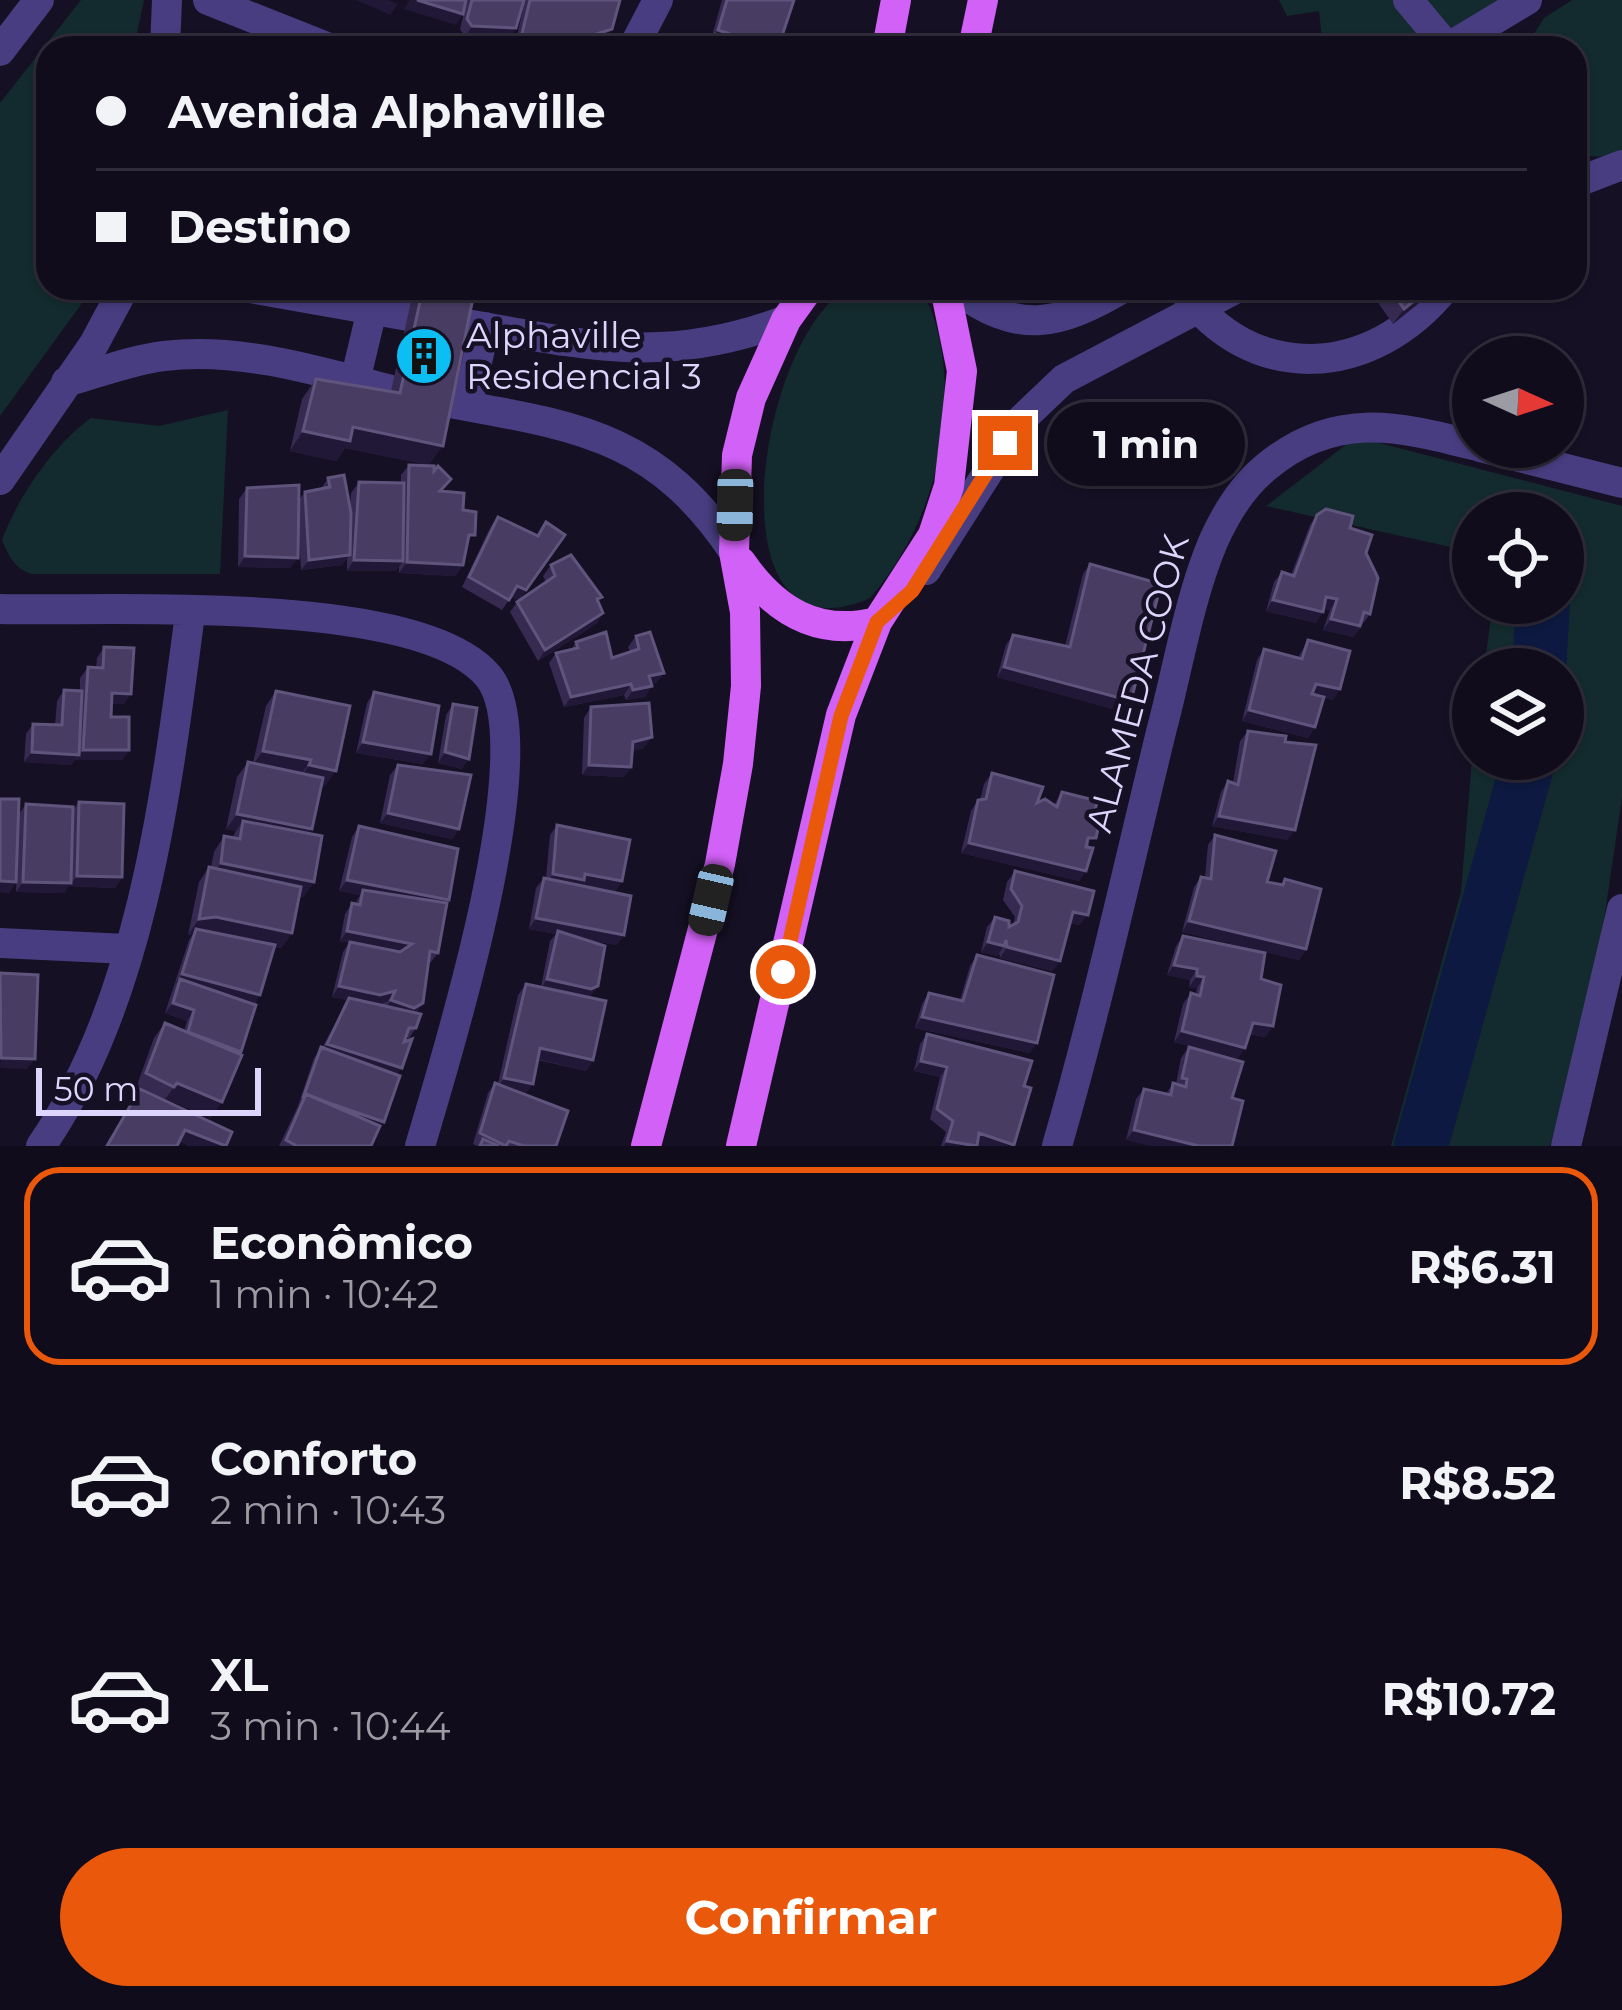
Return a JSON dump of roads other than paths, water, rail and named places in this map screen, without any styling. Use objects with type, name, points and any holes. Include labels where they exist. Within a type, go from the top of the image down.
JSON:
[{"type":"main road","points":[[888,36],[896,0]]},
{"type":"main road","points":[[975,36],[982,0]]},
{"type":"main road","points":[[646,1146],[720,864],[738,764],[746,686],[745,613],[734,552],[737,455],[751,398],[786,320],[800,300]]},
{"type":"main road","points":[[741,1146],[841,716],[877,622],[933,536],[949,486],[962,371],[947,300]]},
{"type":"main road","points":[[734,552],[755,583],[791,615],[836,626],[877,622]]},
{"type":"street","points":[[0,50],[39,0]]},
{"type":"street","points":[[166,36],[167,0]]},
{"type":"street","points":[[208,0],[298,36]]},
{"type":"street","points":[[639,36],[658,0]]},
{"type":"street","points":[[1408,0],[1437,36]]},
{"type":"street","points":[[1467,36],[1527,0]]},
{"type":"street","points":[[1587,181],[1618,178]]},
{"type":"street","points":[[0,480],[117,300]]},
{"type":"street","points":[[317,300],[408,316]]},
{"type":"street","points":[[971,300],[1040,323],[1065,318],[1100,300]]},
{"type":"street","points":[[877,622],[912,591],[988,467],[1036,406],[1064,379],[1188,300]]},
{"type":"street","points":[[1191,300],[1224,334],[1264,353],[1309,360],[1356,354],[1391,339],[1435,300]]},
{"type":"street","points":[[355,380],[372,310]]},
{"type":"street","points":[[734,552],[706,509],[670,474],[620,444],[558,424],[453,404],[471,324],[638,351],[734,340],[786,320]]},
{"type":"street","points":[[66,382],[161,356],[204,353],[235,355],[392,390]]},
{"type":"street","name":"ALAMEDA COOK","points":[[1058,1146],[1188,631],[1212,544],[1234,502],[1266,467],[1341,428],[1391,428],[1452,441]]},
{"type":"street","name":"ALAMEDA COOK","points":[[1563,468],[1622,483]]},
{"type":"street","points":[[0,609],[342,617],[409,630],[452,647],[488,675],[501,699],[508,748],[500,819],[459,1016],[420,1146]]},
{"type":"street","points":[[41,1146],[95,1045],[128,949],[172,751],[190,614]]},
{"type":"street","points":[[1567,1146],[1622,909]]},
{"type":"street","points":[[0,944],[128,949]]},
{"type":"waterway","points":[[1540,648],[1542,624]]},
{"type":"waterway","points":[[1421,1146],[1523,780]]},
{"type":"place","name":"Alphaville Residencial 3","points":[[424,356]]}]
